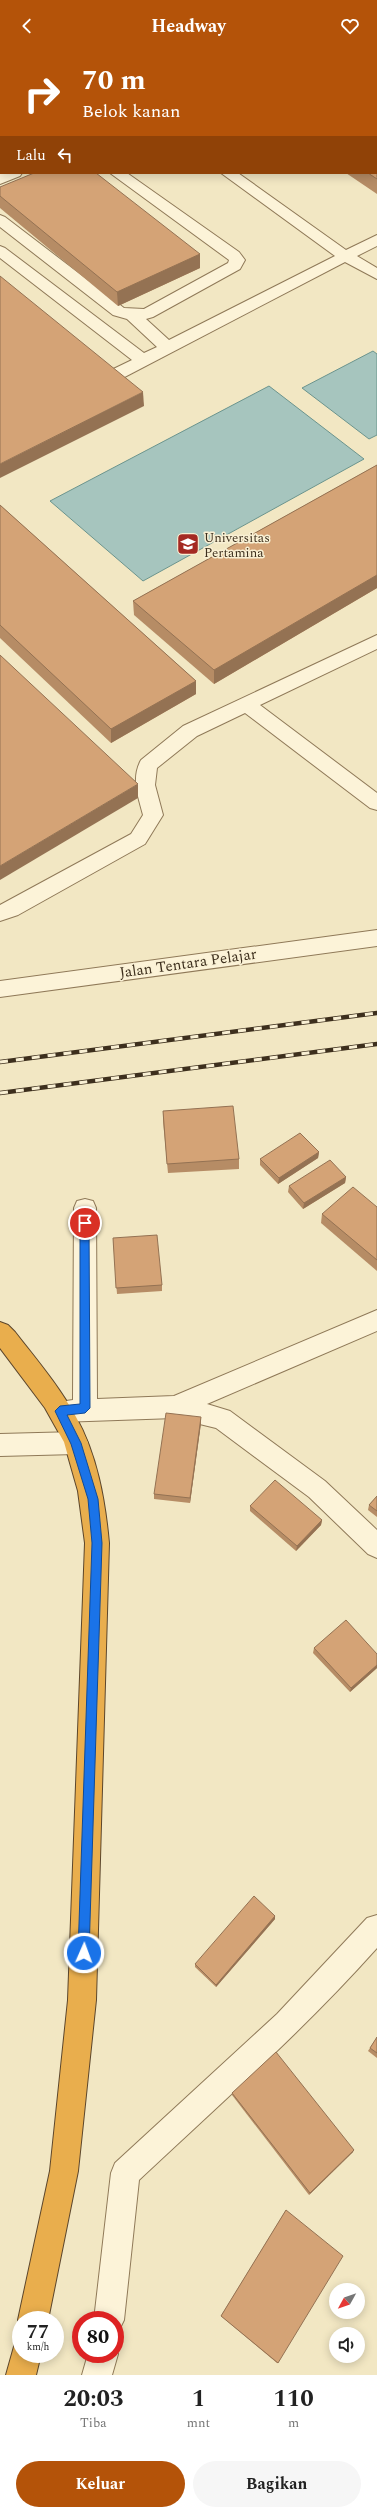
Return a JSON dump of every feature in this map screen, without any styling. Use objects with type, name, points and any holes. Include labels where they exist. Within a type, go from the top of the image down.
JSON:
[{"type":"highway","points":[[0,1332],[7,1338],[60,1411],[76,1443],[93,1499],[97,1543],[82,2000],[64,2170],[35,2311]]},
{"type":"highway","points":[[21,2375],[24,2363]]},
{"type":"street","points":[[0,180],[13,174]]},
{"type":"street","points":[[0,220],[119,312],[132,315],[147,314],[235,266],[237,260],[227,250],[118,174]]},
{"type":"street","points":[[229,174],[345,256],[377,274]]},
{"type":"street","points":[[109,378],[377,240]]},
{"type":"street","points":[[0,251],[143,360]]},
{"type":"street","points":[[132,315],[167,347]]},
{"type":"street","points":[[0,913],[11,910],[138,839],[153,815],[145,785],[148,765],[190,731],[377,641]]},
{"type":"street","points":[[246,704],[377,803]]},
{"type":"street","name":"Jalan Tentara Pelajar","points":[[0,989],[377,938]]},
{"type":"street","points":[[85,1208],[85,1408]]},
{"type":"street","points":[[175,1407],[377,1320]]},
{"type":"street","points":[[60,1411],[85,1408],[175,1407],[222,1419],[317,1489],[377,1546]]},
{"type":"street","points":[[0,1445],[76,1443]]},
{"type":"street","points":[[110,2311],[125,2173],[274,2035],[355,1954],[377,1928]]},
{"type":"street","points":[[97,2375],[100,2363]]},
{"type":"water","points":[[373,351],[377,354],[377,435],[369,439],[302,388]]},
{"type":"water","points":[[269,386],[364,459],[143,581],[50,501]]},
{"type":"building","points":[[32,174],[97,174],[200,254],[117,292],[0,196],[0,187]]},
{"type":"building","points":[[370,174],[377,174],[377,179]]},
{"type":"building","points":[[0,276],[143,392],[0,464]]},
{"type":"building","points":[[377,465],[377,575],[214,670],[133,601]]},
{"type":"building","points":[[0,505],[196,681],[111,729],[0,625]]},
{"type":"building","points":[[0,655],[138,784],[0,866]]},
{"type":"building","points":[[233,1106],[239,1159],[167,1164],[163,1111]]},
{"type":"building","points":[[300,1133],[319,1152],[279,1178],[260,1159]]},
{"type":"building","points":[[330,1160],[346,1177],[304,1203],[289,1186]]},
{"type":"building","points":[[353,1187],[377,1207],[377,1260],[322,1214]]},
{"type":"building","points":[[157,1235],[162,1285],[116,1288],[113,1238]]},
{"type":"building","points":[[166,1413],[201,1417],[190,1498],[154,1494]]},
{"type":"building","points":[[275,1480],[322,1520],[297,1546],[250,1506]]},
{"type":"building","points":[[377,1496],[377,1511],[369,1505]]},
{"type":"building","points":[[346,1620],[377,1654],[377,1665],[351,1688],[314,1648]]},
{"type":"building","points":[[254,1896],[275,1916],[216,1985],[195,1964]]},
{"type":"building","points":[[377,2037],[377,2053],[370,2048]]},
{"type":"building","points":[[276,2052],[354,2150],[310,2193],[232,2093]]},
{"type":"building","points":[[286,2210],[343,2256],[278,2363],[221,2316]]},
{"type":"railway","points":[[0,1062],[377,1013]]},
{"type":"railway","points":[[0,1093],[377,1044]]},
{"type":"place","name":"Universitas Pertamina","points":[[188,544]]},
{"type":"route","points":[[84,1953],[97,1543],[93,1499],[76,1443],[60,1411],[85,1408],[85,1223]]}]
